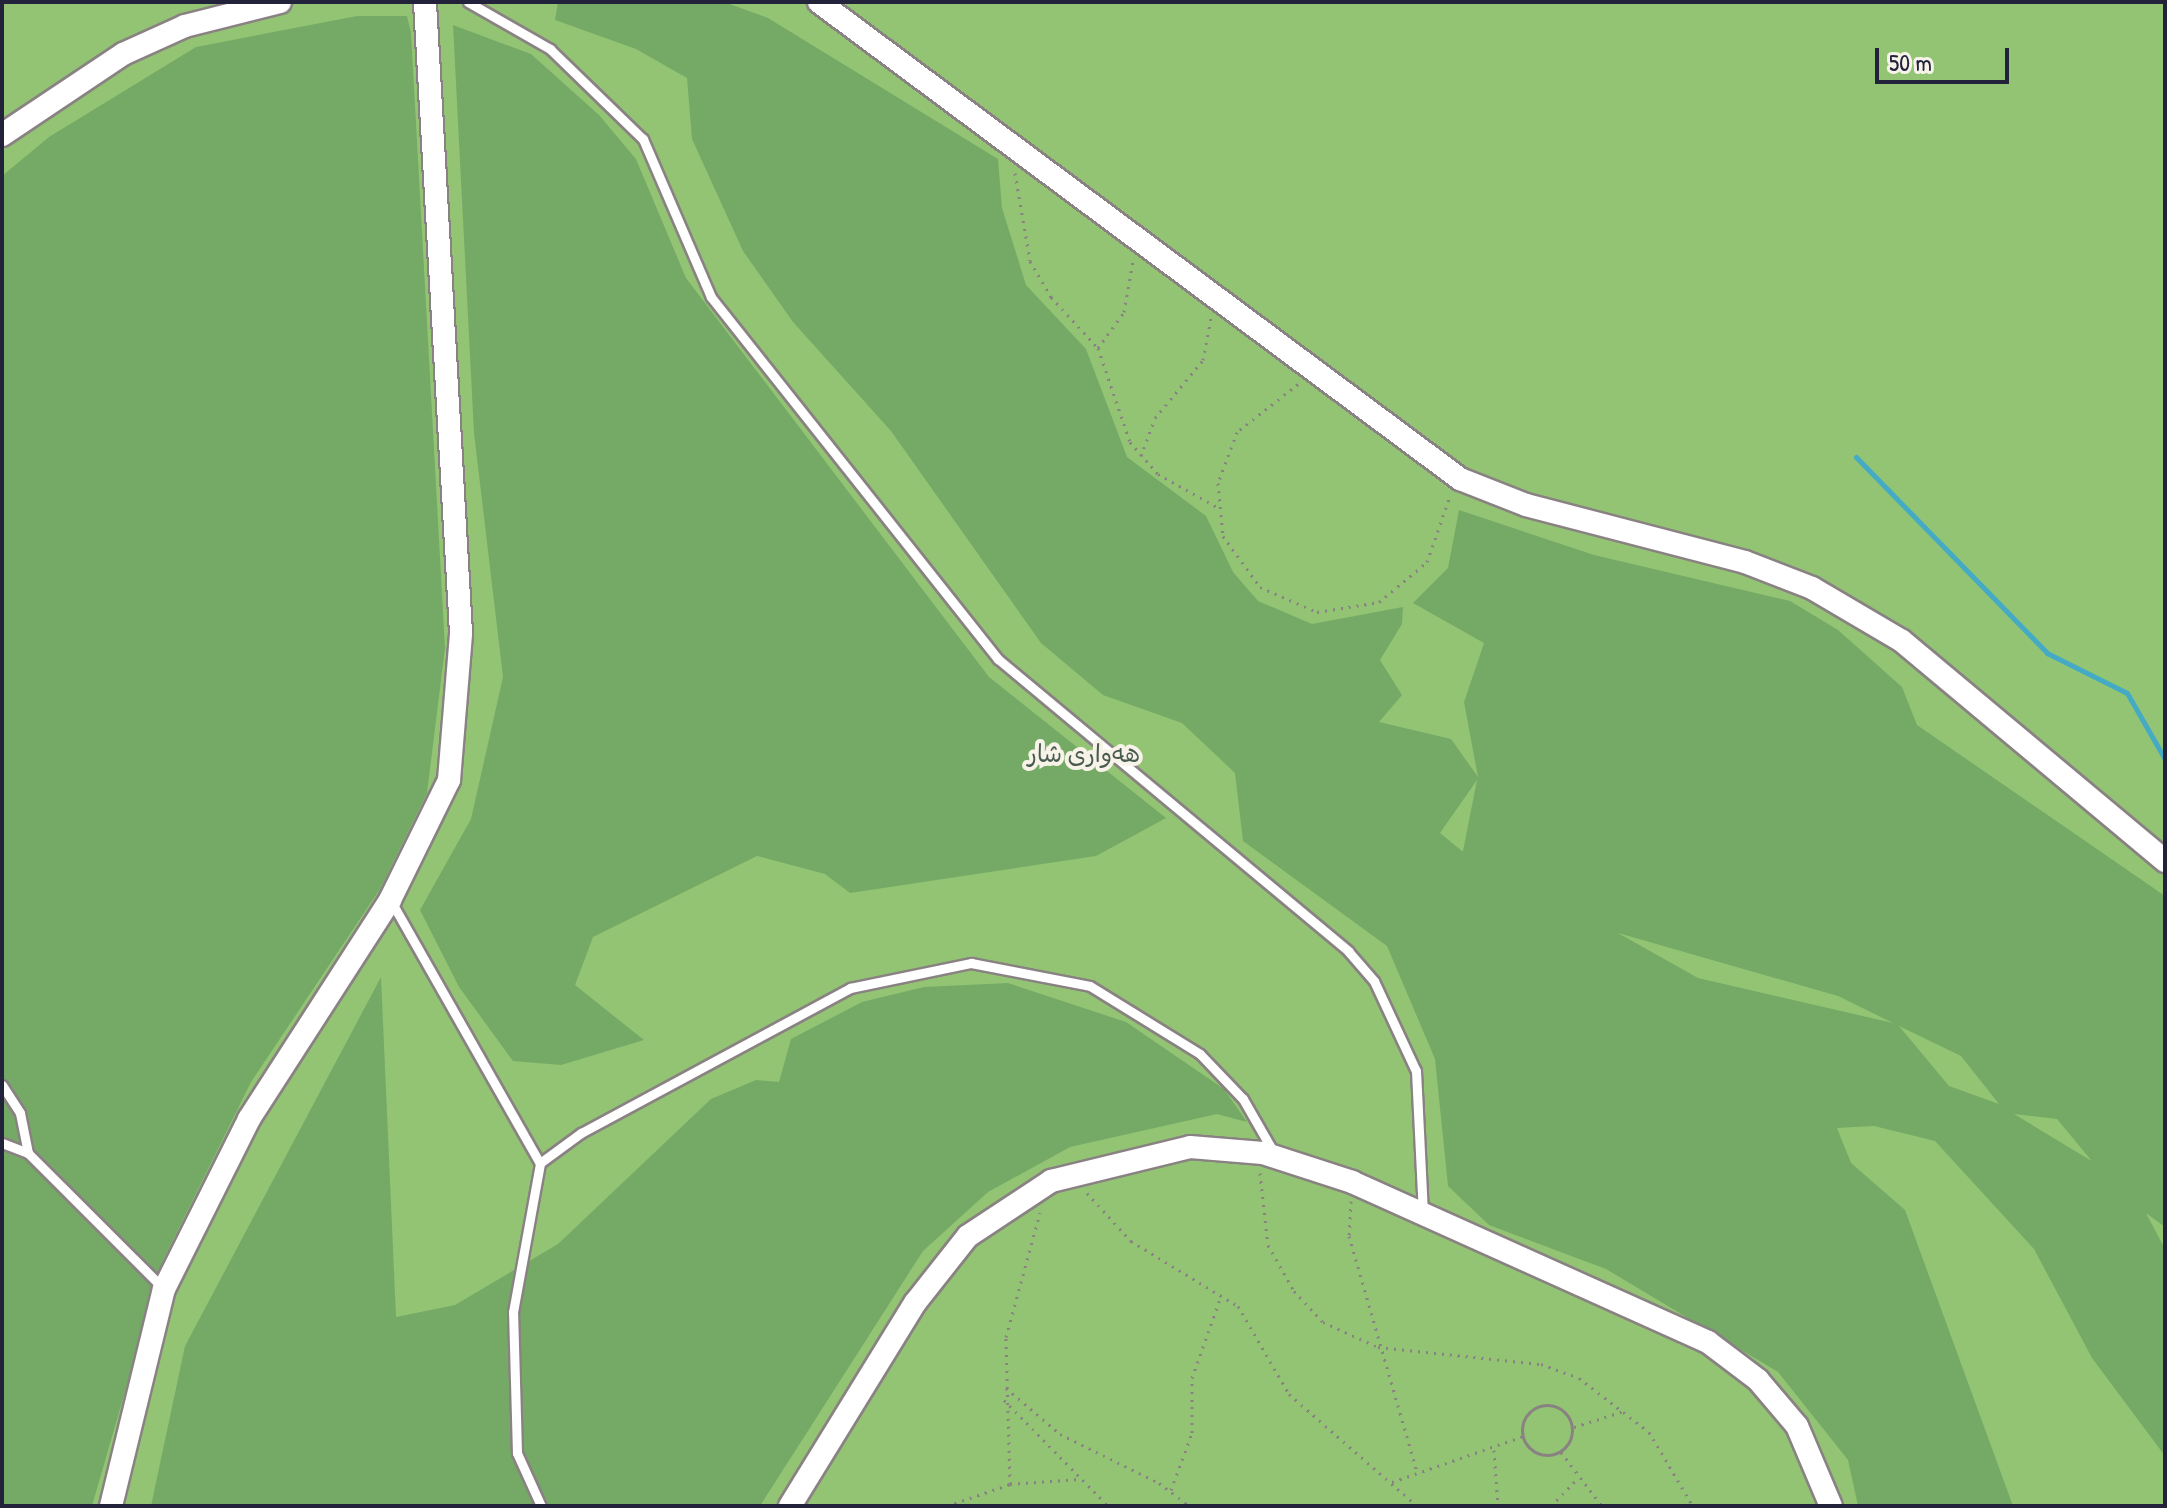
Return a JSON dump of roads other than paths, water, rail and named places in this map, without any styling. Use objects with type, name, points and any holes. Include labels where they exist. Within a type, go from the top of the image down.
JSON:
[{"type":"street","points":[[2,135],[123,54],[185,26],[280,2]]},
{"type":"street","points":[[111,1506],[164,1289],[249,1119],[390,900],[449,780],[461,633],[425,2]]},
{"type":"street","points":[[819,2],[1135,231],[1460,479],[1526,505],[1745,562],[1812,588],[1902,641],[2165,861]]},
{"type":"street","points":[[790,1506],[940,1267],[997,1212],[1051,1181],[1078,1171],[1173,1149],[1269,1155],[1352,1182],[1423,1212],[1733,1358],[1797,1426],[1831,1506]]},
{"type":"lane","points":[[468,2],[550,49],[643,139],[711,297],[998,659],[1348,951],[1374,981],[1416,1071],[1423,1212]]},
{"type":"lane","points":[[390,900],[540,1163],[513,1312],[517,1453],[541,1506]]},
{"type":"lane","points":[[540,1163],[581,1133],[850,988],[971,963],[1090,986],[1200,1054],[1243,1099],[1269,1155]]},
{"type":"lane","points":[[2,1085],[20,1113],[28,1153]]},
{"type":"lane","points":[[2,1143],[28,1153],[164,1289]]},
{"type":"waterway","points":[[1856,457],[2047,653],[2127,693],[2165,759]]},
{"type":"park label","name":"هەواری شار","points":[[1084,754]]}]
